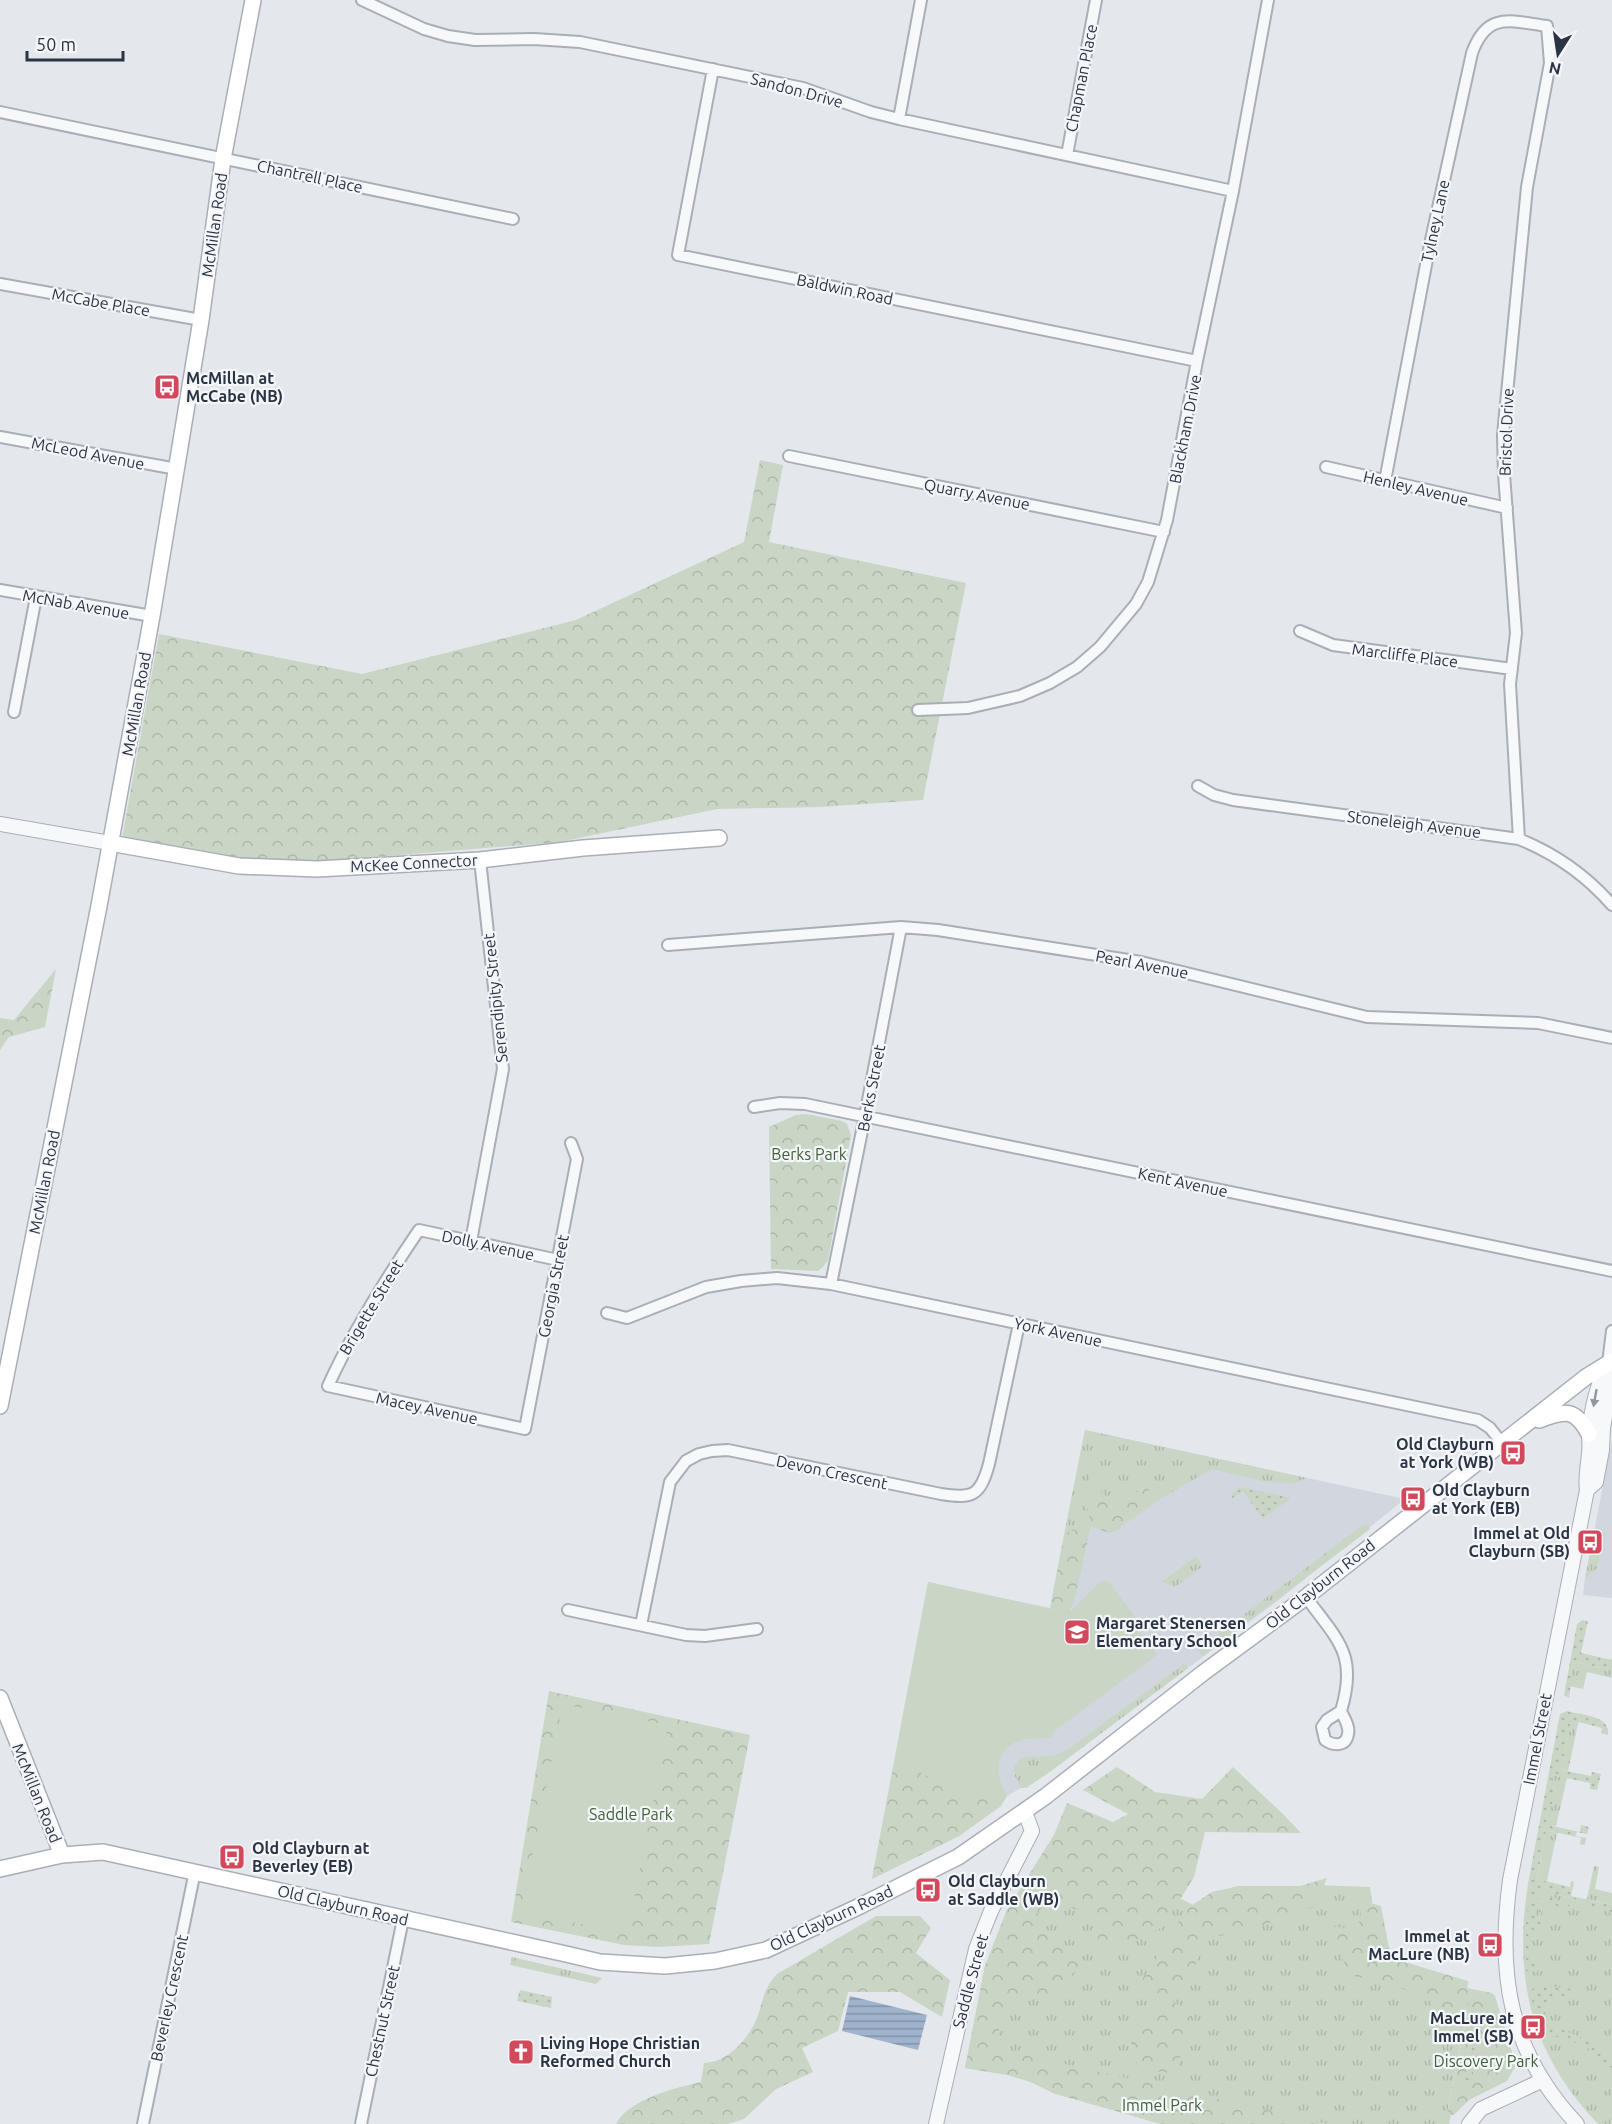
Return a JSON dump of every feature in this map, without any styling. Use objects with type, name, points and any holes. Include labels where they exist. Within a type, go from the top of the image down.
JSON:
[{"type":"main road","name":"McMillan Road","points":[[0,1406],[152,616],[201,320],[223,159],[253,0]]},
{"type":"main road","name":"McKee Connector","points":[[110,843],[239,866],[317,869],[480,860],[583,848],[719,838]]},
{"type":"main road","name":"Old Clayburn Road","points":[[0,1869],[62,1855],[103,1852],[600,1962],[665,1966],[716,1961],[766,1950],[958,1857],[1026,1812],[1203,1673],[1306,1597],[1522,1426],[1586,1377],[1610,1362]]},
{"type":"main road","points":[[1522,1426],[1558,1412],[1568,1413],[1577,1416],[1589,1434]]},
{"type":"main road","name":"McMillan Road","points":[[0,1698],[62,1855]]},
{"type":"street","name":"Sandon Drive","points":[[362,0],[424,29],[448,36],[475,40],[534,39],[580,42],[802,88],[899,119],[1233,191]]},
{"type":"street","points":[[899,119],[921,0]]},
{"type":"street","name":"Chapman Place","points":[[1067,155],[1096,0]]},
{"type":"street","name":"Blackham Drive","points":[[918,710],[968,708],[1020,696],[1077,667],[1100,647],[1136,604],[1148,582],[1164,532],[1233,191],[1268,0]]},
{"type":"street","name":"Tylney Lane","points":[[1385,481],[1429,249],[1473,53],[1478,39],[1488,26],[1504,20],[1547,26]]},
{"type":"street","name":"Bristol Drive","points":[[1519,839],[1510,684],[1516,633],[1503,435],[1527,187],[1550,63],[1547,26]]},
{"type":"street","name":"Baldwin Road","points":[[713,69],[678,255],[1197,361]]},
{"type":"street","name":"Chantrell Place","points":[[0,112],[513,219]]},
{"type":"street","name":"McCabe Place","points":[[0,284],[201,320]]},
{"type":"street","name":"McLeod Avenue","points":[[0,437],[177,470]]},
{"type":"street","name":"Quarry Avenue","points":[[789,456],[1164,532]]},
{"type":"street","name":"Henley Avenue","points":[[1326,467],[1507,508]]},
{"type":"street","name":"McNab Avenue","points":[[0,590],[152,616]]},
{"type":"street","points":[[14,712],[36,597]]},
{"type":"street","name":"Marcliffe Place","points":[[1300,631],[1333,645],[1512,669]]},
{"type":"street","name":"Stoneleigh Avenue","points":[[1198,786],[1214,795],[1233,800],[1519,839],[1564,862],[1585,878],[1612,905]]},
{"type":"street","points":[[0,824],[110,843]]},
{"type":"street","name":"Serendipity Street","points":[[471,1241],[503,1069],[480,860]]},
{"type":"street","name":"Pearl Avenue","points":[[668,945],[901,927],[938,930],[1141,962],[1367,1017],[1538,1023],[1612,1038]]},
{"type":"street","name":"Berks Street","points":[[831,1284],[901,927]]},
{"type":"street","name":"Kent Avenue","points":[[754,1107],[780,1103],[805,1104],[1612,1271]]},
{"type":"street","name":"Georgia Street","points":[[525,1430],[577,1159],[571,1143]]},
{"type":"street","name":"Dolly Avenue","points":[[419,1230],[558,1260]]},
{"type":"street","name":"Brigette Street","points":[[328,1386],[339,1361],[378,1292],[419,1230]]},
{"type":"street","name":"York Avenue","points":[[607,1313],[627,1318],[706,1287],[741,1281],[777,1278],[831,1284],[1478,1420],[1490,1428],[1502,1443]]},
{"type":"street","name":"Devon Crescent","points":[[641,1625],[670,1482],[686,1461],[699,1454],[728,1450],[942,1494],[963,1497],[977,1493],[984,1482],[989,1464],[1019,1324]]},
{"type":"street","name":"Immel Street","points":[[1587,1490],[1596,1482],[1602,1450],[1603,1428],[1610,1389],[1612,1331]]},
{"type":"street","name":"Immel Street","points":[[1577,2124],[1562,2108],[1532,2063],[1508,1990],[1504,1943],[1510,1880],[1587,1490],[1585,1479],[1589,1434],[1597,1388],[1610,1362]]},
{"type":"street","name":"Macey Avenue","points":[[328,1386],[525,1430]]},
{"type":"street","points":[[1306,1597],[1343,1649],[1348,1667],[1348,1683],[1341,1711]]},
{"type":"street","points":[[568,1610],[686,1635],[705,1636],[757,1629]]},
{"type":"street","name":"Saddle Street","points":[[936,2124],[975,1949],[991,1911],[1032,1831],[1026,1812]]},
{"type":"street","name":"Beverley Crescent","points":[[143,2124],[195,1871]]},
{"type":"street","name":"Chestnut Street","points":[[361,2124],[403,1919]]},
{"type":"street","points":[[1468,2124],[1481,2109],[1543,2080]]},
{"type":"shaded area","name":"Margaret Stenersen Elementary School","points":[[1085,1430],[1405,1499],[1280,1599],[1051,1771],[1026,1788],[1023,1787],[1005,1797],[1001,1806],[959,1836],[872,1879],[928,1582],[1050,1608]]},
{"type":"shaded area","points":[[1612,1440],[1612,1598],[1583,1595]]},
{"type":"green space","points":[[760,460],[783,465],[769,542],[966,583],[923,800],[820,807],[717,809],[560,842],[313,862],[234,859],[122,838],[159,634],[362,674],[576,620],[744,542]]},
{"type":"green space","points":[[56,969],[45,1027],[9,1037],[0,1050],[0,1018],[14,1020]]},
{"type":"green space","name":"Berks Park","points":[[806,1114],[842,1121],[847,1124],[851,1135],[828,1260],[818,1271],[771,1269],[769,1127],[796,1115]]},
{"type":"green space","points":[[1085,1430],[1307,1478],[1292,1484],[1263,1481],[1212,1469],[1157,1501],[1145,1486],[1115,1509],[1064,1535]]},
{"type":"green space","points":[[1112,1469],[1113,1485],[1090,1486],[1089,1470]]},
{"type":"green space","points":[[1146,1486],[1157,1501],[1114,1532],[1109,1533],[1091,1526],[1076,1593],[1069,1613],[1050,1608],[1064,1535],[1090,1520],[1085,1499],[1101,1491],[1115,1509]]},
{"type":"green space","points":[[1240,1487],[1291,1498],[1263,1519],[1243,1491],[1231,1499],[1233,1492]]},
{"type":"green space","points":[[1363,1525],[1368,1525],[1370,1529],[1203,1656],[1197,1650]]},
{"type":"green space","points":[[1595,1531],[1605,1533],[1597,1568],[1585,1578]]},
{"type":"green space","points":[[1196,1556],[1203,1566],[1175,1587],[1162,1582]]},
{"type":"green space","points":[[928,1582],[1069,1613],[1100,1582],[1109,1582],[1135,1617],[1130,1621],[1157,1655],[1053,1732],[1052,1737],[1019,1741],[1005,1750],[1001,1757],[999,1773],[1007,1796],[1001,1806],[894,1762]]},
{"type":"green space","points":[[1582,1620],[1588,1621],[1581,1653],[1612,1660],[1612,1670],[1574,1662],[1569,1698],[1564,1695],[1577,1624]]},
{"type":"green space","points":[[1574,1662],[1612,1670],[1612,1678],[1587,1672],[1583,1689],[1569,1686]]},
{"type":"green space","points":[[1185,1663],[1188,1668],[1051,1771],[1026,1788],[1021,1788],[1014,1769],[1020,1760],[1027,1756],[1053,1755],[1070,1748]]},
{"type":"green space","name":"Saddle Park","points":[[549,1691],[750,1735],[709,1944],[658,1947],[624,1945],[511,1922]]},
{"type":"green space","points":[[563,1704],[668,1725],[627,1933],[521,1912]]},
{"type":"green space","points":[[1567,1711],[1600,1720],[1608,1728],[1608,1735],[1601,1733],[1602,1728],[1579,1722],[1578,1724],[1571,1723],[1561,1770],[1591,1776],[1592,1772],[1601,1774],[1597,1790],[1590,1789],[1590,1783],[1552,1775],[1550,1787],[1555,1788],[1548,1825],[1580,1832],[1581,1825],[1589,1827],[1587,1834],[1577,1832],[1575,1836],[1586,1838],[1585,1845],[1580,1844],[1581,1838],[1546,1830],[1537,1879],[1570,1887],[1571,1881],[1574,1882],[1571,1896],[1612,1905],[1612,1914],[1600,1908],[1588,1908],[1583,1901],[1558,1895],[1547,1888],[1540,1887],[1529,1962],[1541,1966],[1537,1972],[1526,1971],[1526,1923],[1531,1885],[1528,1884],[1560,1714]]},
{"type":"green space","points":[[1571,1723],[1578,1724],[1568,1771],[1561,1770]]},
{"type":"green space","points":[[894,1762],[1001,1806],[959,1836],[872,1879]]},
{"type":"green space","name":"Immel Park","points":[[1117,1767],[1155,1792],[1202,1799],[1233,1767],[1301,1833],[1205,1832],[1194,1877],[1163,1927],[1121,1946],[1099,1947],[1095,1913],[1046,1903],[1033,1918],[1080,1966],[1051,1996],[1008,1993],[995,2048],[1327,2124],[1161,2124],[1053,2093],[1031,2082],[1008,2075],[965,2068],[985,1966],[1007,1910],[1054,1835],[1067,1803],[1113,1822],[1128,1814],[1083,1790]]},
{"type":"green space","points":[[1552,1775],[1567,1778],[1556,1826],[1547,1825],[1555,1788],[1550,1787]]},
{"type":"green space","points":[[1546,1830],[1557,1833],[1547,1881],[1537,1880]]},
{"type":"green space","name":"Immel Park","points":[[1054,1835],[1209,1913],[1315,1885],[1370,1887],[1380,1966],[1472,1989],[1447,2113],[1451,2114],[1449,2124],[1161,2124],[1053,2093],[1031,2082],[1008,2075],[965,2068],[985,1966],[1007,1910]]},
{"type":"green space","points":[[1594,1866],[1599,1867],[1595,1889],[1612,1893],[1612,1905],[1587,1899]]},
{"type":"green space","points":[[1327,1878],[1314,1907],[1244,1932],[1206,1938],[1185,2001],[1137,1987],[1168,1941],[1185,1910],[1212,1892],[1239,1886],[1300,1886]]},
{"type":"green space","points":[[1528,1884],[1547,1888],[1558,1895],[1612,1907],[1612,2124],[1598,2124],[1575,2097],[1542,2042],[1532,2013],[1523,1952]]},
{"type":"green space","points":[[1548,1896],[1556,1898],[1557,1902],[1569,1905],[1570,1909],[1544,1903],[1539,1922],[1547,1924],[1546,1927],[1537,1925],[1540,1903]]},
{"type":"green space","points":[[1363,1901],[1381,1906],[1391,1958],[1468,1981],[1466,2009],[1438,2016],[1426,1995],[1350,1975],[1327,1926],[1358,1929]]},
{"type":"green space","points":[[876,1916],[920,1916],[931,1928],[916,1953],[950,1980],[942,2017],[900,1992],[848,1992],[838,2031],[802,2048],[813,2072],[776,2089],[744,2119],[728,2124],[616,2124],[622,2115],[642,2101],[666,2091],[701,2082],[704,2063],[728,2055],[747,2036],[756,2020],[766,1991],[777,1974]]},
{"type":"green space","points":[[512,1957],[602,1978],[596,1984],[510,1965]]},
{"type":"green space","points":[[1545,1986],[1573,1989],[1563,1998],[1555,1994],[1551,2004],[1547,2003],[1545,2012],[1549,2024],[1594,2043],[1606,2057],[1612,2058],[1612,2068],[1605,2065],[1585,2047],[1543,2034],[1531,1996],[1533,1996],[1532,1989]]},
{"type":"green space","name":"Discovery Park","points":[[1472,1989],[1492,1993],[1495,1996],[1515,2067],[1507,2081],[1469,2100],[1454,2115],[1447,2114]]},
{"type":"green space","points":[[520,1990],[552,1997],[551,2008],[517,2001]]},
{"type":"green space","points":[[1161,1998],[1172,2001],[1191,2013],[1177,2071],[1164,2073],[1138,2066],[1130,2040],[1148,2012]]},
{"type":"green space","points":[[1474,2028],[1481,2036],[1483,2047],[1474,2050],[1473,2076],[1471,2083],[1463,2089]]},
{"type":"water","points":[[850,1996],[927,2015],[918,2050],[842,2031]]},
{"type":"place","name":"McMillan at McCabe (NB)","points":[[167,387]]},
{"type":"place","name":"Old Clayburn at York (WB)","points":[[1513,1453]]},
{"type":"place","name":"Old Clayburn at York (EB)","points":[[1413,1499]]},
{"type":"place","name":"Immel at Old Clayburn (SB)","points":[[1590,1542]]},
{"type":"place","name":"Margaret Stenersen Elementary School","points":[[1077,1632]]},
{"type":"place","name":"Old Clayburn at Beverley (EB)","points":[[232,1857]]},
{"type":"place","name":"Old Clayburn at Saddle (WB)","points":[[928,1890]]},
{"type":"place","name":"Immel at MacLure (NB)","points":[[1490,1945]]},
{"type":"place","name":"MacLure at Immel (SB)","points":[[1533,2027]]},
{"type":"place","name":"Living Hope Christian Reformed Church","points":[[521,2052]]}]
